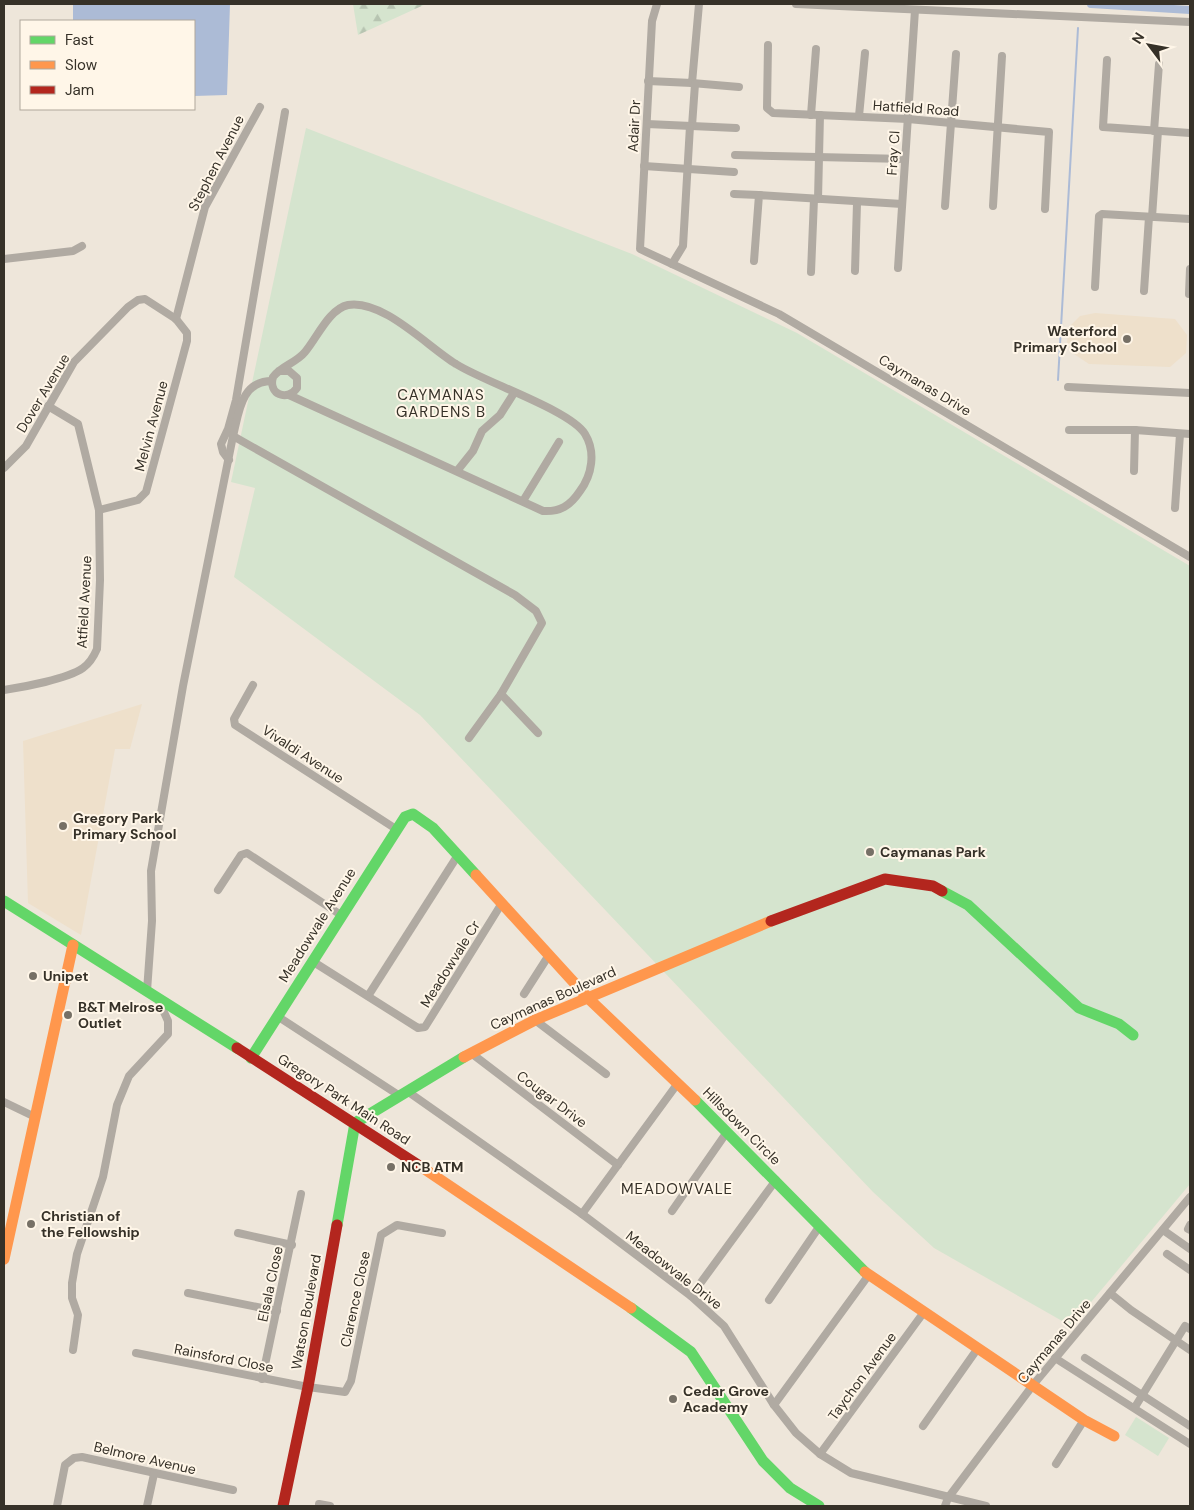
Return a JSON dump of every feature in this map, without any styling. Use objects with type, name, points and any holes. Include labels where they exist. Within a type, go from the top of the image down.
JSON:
[{"type":"street","name":"Adair Dr","points":[[640,249],[652,21],[657,4]]},
{"type":"street","points":[[672,264],[683,246],[699,4]]},
{"type":"street","points":[[796,4],[1190,22]]},
{"type":"street","name":"Fray Cl","points":[[898,268],[915,10]]},
{"type":"street","name":"Hatfield Road","points":[[768,45],[767,108],[773,113],[859,116],[998,125],[1049,132],[1046,209]]},
{"type":"street","points":[[811,115],[816,49]]},
{"type":"street","points":[[859,116],[866,53]]},
{"type":"street","points":[[945,206],[956,54]]},
{"type":"street","points":[[993,206],[1002,56]]},
{"type":"street","points":[[1107,60],[1103,127],[1190,133]]},
{"type":"street","points":[[1144,291],[1159,64]]},
{"type":"street","points":[[648,81],[739,87]]},
{"type":"street","name":"Stephen Avenue","points":[[176,319],[205,207],[260,107]]},
{"type":"street","points":[[228,460],[221,444],[228,430],[236,400],[285,112]]},
{"type":"street","points":[[811,272],[820,158],[820,115]]},
{"type":"street","points":[[647,124],[736,128]]},
{"type":"street","points":[[735,155],[905,159]]},
{"type":"street","points":[[644,166],[734,172]]},
{"type":"street","points":[[734,194],[857,203],[902,204]]},
{"type":"street","points":[[754,261],[759,195]]},
{"type":"street","points":[[855,271],[857,203]]},
{"type":"street","points":[[1095,287],[1099,216],[1102,214],[1190,219]]},
{"type":"street","points":[[4,259],[73,251],[82,246]]},
{"type":"street","name":"Caymanas Drive","points":[[640,249],[779,314],[1190,557]]},
{"type":"street","points":[[1189,294],[1190,269]]},
{"type":"street","name":"Dover Avenue","points":[[4,468],[26,446],[74,362],[128,307],[138,300],[145,299],[176,319]]},
{"type":"street","points":[[347,305],[361,306],[379,311],[403,325],[457,365],[567,418],[577,426],[585,434],[592,457],[585,485],[577,497],[563,509],[556,512],[543,511],[289,395],[279,395],[275,391],[272,381],[279,371],[297,362],[336,312],[347,305]]},
{"type":"street","name":"Melvin Avenue","points":[[99,510],[138,500],[146,492],[187,341],[187,333],[176,319]]},
{"type":"street","points":[[279,371],[289,371],[296,378],[297,388],[289,395]]},
{"type":"street","points":[[73,1350],[78,1315],[72,1291],[77,1254],[103,1177],[117,1104],[129,1076],[168,1034],[168,1021],[152,994],[151,871],[182,692],[233,436],[243,397],[249,388],[262,381],[272,381]]},
{"type":"street","points":[[1068,387],[1190,393]]},
{"type":"street","points":[[457,471],[473,451],[482,431],[500,414],[514,393]]},
{"type":"street","name":"Atfield Avenue","points":[[4,690],[28,686],[74,672],[83,668],[92,659],[97,649],[100,580],[99,510],[78,424],[48,406]]},
{"type":"street","points":[[1069,430],[1135,430],[1190,434]]},
{"type":"street","points":[[1134,471],[1135,430]]},
{"type":"street","points":[[1175,508],[1180,434]]},
{"type":"street","points":[[233,436],[515,596],[536,611],[542,622],[501,694],[469,738]]},
{"type":"street","points":[[523,502],[559,442]]},
{"type":"street","name":"Vivaldi Avenue","points":[[253,685],[234,719],[235,726],[396,829]]},
{"type":"street","points":[[501,694],[538,733]]},
{"type":"street","name":"Meadowvale Avenue","points":[[251,1058],[396,829],[405,816],[413,814]]},
{"type":"street","name":"Hillsdown Circle","points":[[413,814],[433,828],[589,999],[678,1083],[776,1180],[868,1276],[1033,1384],[1084,1420],[1114,1436]]},
{"type":"street","points":[[218,890],[241,855],[247,853],[342,915]]},
{"type":"street","points":[[368,996],[458,855]]},
{"type":"street","name":"Caymanas Boulevard","points":[[355,1123],[471,1053],[535,1020],[589,999],[746,931],[885,879],[933,886],[968,906],[1079,1008],[1119,1024],[1133,1035]]},
{"type":"street","name":"Gregory Park Main Road","points":[[4,900],[355,1123],[621,1300],[691,1352],[762,1461],[790,1488],[820,1506]]},
{"type":"street","name":"Meadowvale Cr","points":[[312,961],[418,1028],[425,1027],[502,903]]},
{"type":"street","points":[[4,1259],[33,1116],[73,945]]},
{"type":"street","points":[[524,994],[549,955]]},
{"type":"street","name":"Meadowvale Drive","points":[[278,1016],[404,1094],[582,1214],[690,1296],[724,1326],[774,1405],[796,1433],[820,1454],[850,1473],[986,1506]]},
{"type":"street","points":[[535,1020],[606,1074]]},
{"type":"street","name":"Cougar Drive","points":[[471,1053],[618,1165]]},
{"type":"street","points":[[582,1214],[678,1083]]},
{"type":"street","points":[[5,1106],[33,1116]]},
{"type":"street","name":"Watson Boulevard","points":[[283,1506],[308,1388],[355,1123]]},
{"type":"street","points":[[672,1212],[727,1132]]},
{"type":"street","points":[[690,1296],[776,1180]]},
{"type":"street","name":"Elsala Close","points":[[262,1378],[292,1245],[301,1194]]},
{"type":"street","name":"Caymanas Drive","points":[[945,1506],[948,1498],[1033,1384],[1190,1197]]},
{"type":"street","name":"Clarence Close","points":[[308,1388],[345,1392],[351,1380],[381,1235],[397,1225],[442,1233]]},
{"type":"street","points":[[769,1300],[819,1227]]},
{"type":"street","points":[[1163,1230],[1190,1249]]},
{"type":"street","points":[[238,1234],[292,1245]]},
{"type":"street","points":[[1167,1254],[1190,1270]]},
{"type":"street","points":[[774,1405],[868,1276]]},
{"type":"street","points":[[188,1293],[277,1312]]},
{"type":"street","points":[[1110,1293],[1130,1310],[1190,1350]]},
{"type":"street","name":"Taychon Avenue","points":[[820,1454],[924,1312]]},
{"type":"street","points":[[1135,1407],[1176,1340],[1188,1328]]},
{"type":"street","points":[[922,1426],[978,1348]]},
{"type":"street","name":"Rainsford Close","points":[[136,1353],[308,1388]]},
{"type":"street","points":[[1055,1358],[1135,1407],[1190,1444]]},
{"type":"street","points":[[1085,1358],[1190,1426]]},
{"type":"street","points":[[1056,1464],[1084,1420]]},
{"type":"street","name":"Belmore Avenue","points":[[56,1506],[65,1465],[74,1458],[82,1457],[233,1490]]},
{"type":"street","points":[[147,1506],[154,1474]]},
{"type":"street","points":[[319,1504],[330,1506]]},
{"type":"shaded area","name":"Waterford Primary School","points":[[1095,313],[1175,319],[1187,335],[1186,353],[1170,367],[1089,364],[1071,352],[1067,342],[1069,327],[1080,316]]},
{"type":"shaded area","name":"Gregory Park Primary School","points":[[142,704],[130,749],[115,749],[81,935],[28,903],[23,741]]},
{"type":"green space","points":[[353,4],[426,4],[358,35]]},
{"type":"green space","name":"Caymanas Park","points":[[306,128],[632,254],[797,333],[1190,566],[1190,1184],[1071,1326],[934,1248],[873,1192],[420,715],[234,577],[255,488],[231,482]]},
{"type":"green space","points":[[1136,1417],[1169,1438],[1158,1456],[1125,1435]]},
{"type":"water","points":[[73,4],[230,4],[227,95],[195,96],[195,20],[73,20]]},
{"type":"waterway","points":[[1091,4],[1190,10]]},
{"type":"waterway","points":[[1058,380],[1078,28]]},
{"type":"traffic: fast","points":[[251,1058],[405,817],[413,814],[433,828],[476,875]]},
{"type":"traffic: fast","points":[[942,891],[968,905],[1079,1008],[1119,1024],[1133,1035]]},
{"type":"traffic: fast","points":[[4,901],[237,1048]]},
{"type":"traffic: fast","points":[[337,1225],[355,1123],[464,1057]]},
{"type":"traffic: fast","points":[[695,1100],[865,1272]]},
{"type":"traffic: fast","points":[[631,1308],[691,1352],[763,1461],[790,1488],[819,1506]]},
{"type":"traffic: slow","points":[[476,875],[589,999],[695,1100]]},
{"type":"traffic: slow","points":[[464,1057],[535,1020],[771,921]]},
{"type":"traffic: slow","points":[[4,1259],[73,945]]},
{"type":"traffic: slow","points":[[423,1168],[631,1308]]},
{"type":"traffic: slow","points":[[865,1272],[1084,1420],[1114,1436]]},
{"type":"traffic: jam","points":[[771,921],[885,879],[933,886],[942,891]]},
{"type":"traffic: jam","points":[[237,1048],[423,1168]]},
{"type":"traffic: jam","points":[[283,1506],[308,1387],[337,1225]]},
{"type":"place","name":"Waterford Primary School","points":[[1127,339]]},
{"type":"place","name":"Gregory Park Primary School","points":[[63,826]]},
{"type":"place","name":"Caymanas Park","points":[[870,852]]},
{"type":"place","name":"Unipet","points":[[33,976]]},
{"type":"place","name":"B&T Melrose Outlet","points":[[68,1015]]},
{"type":"place","name":"NCB ATM","points":[[391,1167]]},
{"type":"place","name":"Christian of the Fellowship","points":[[31,1224]]},
{"type":"place","name":"Cedar Grove Academy","points":[[673,1399]]},
{"type":"district","name":"CAYMANAS GARDENS B","points":[[441,404]]},
{"type":"district","name":"MEADOWVALE","points":[[677,1189]]}]
